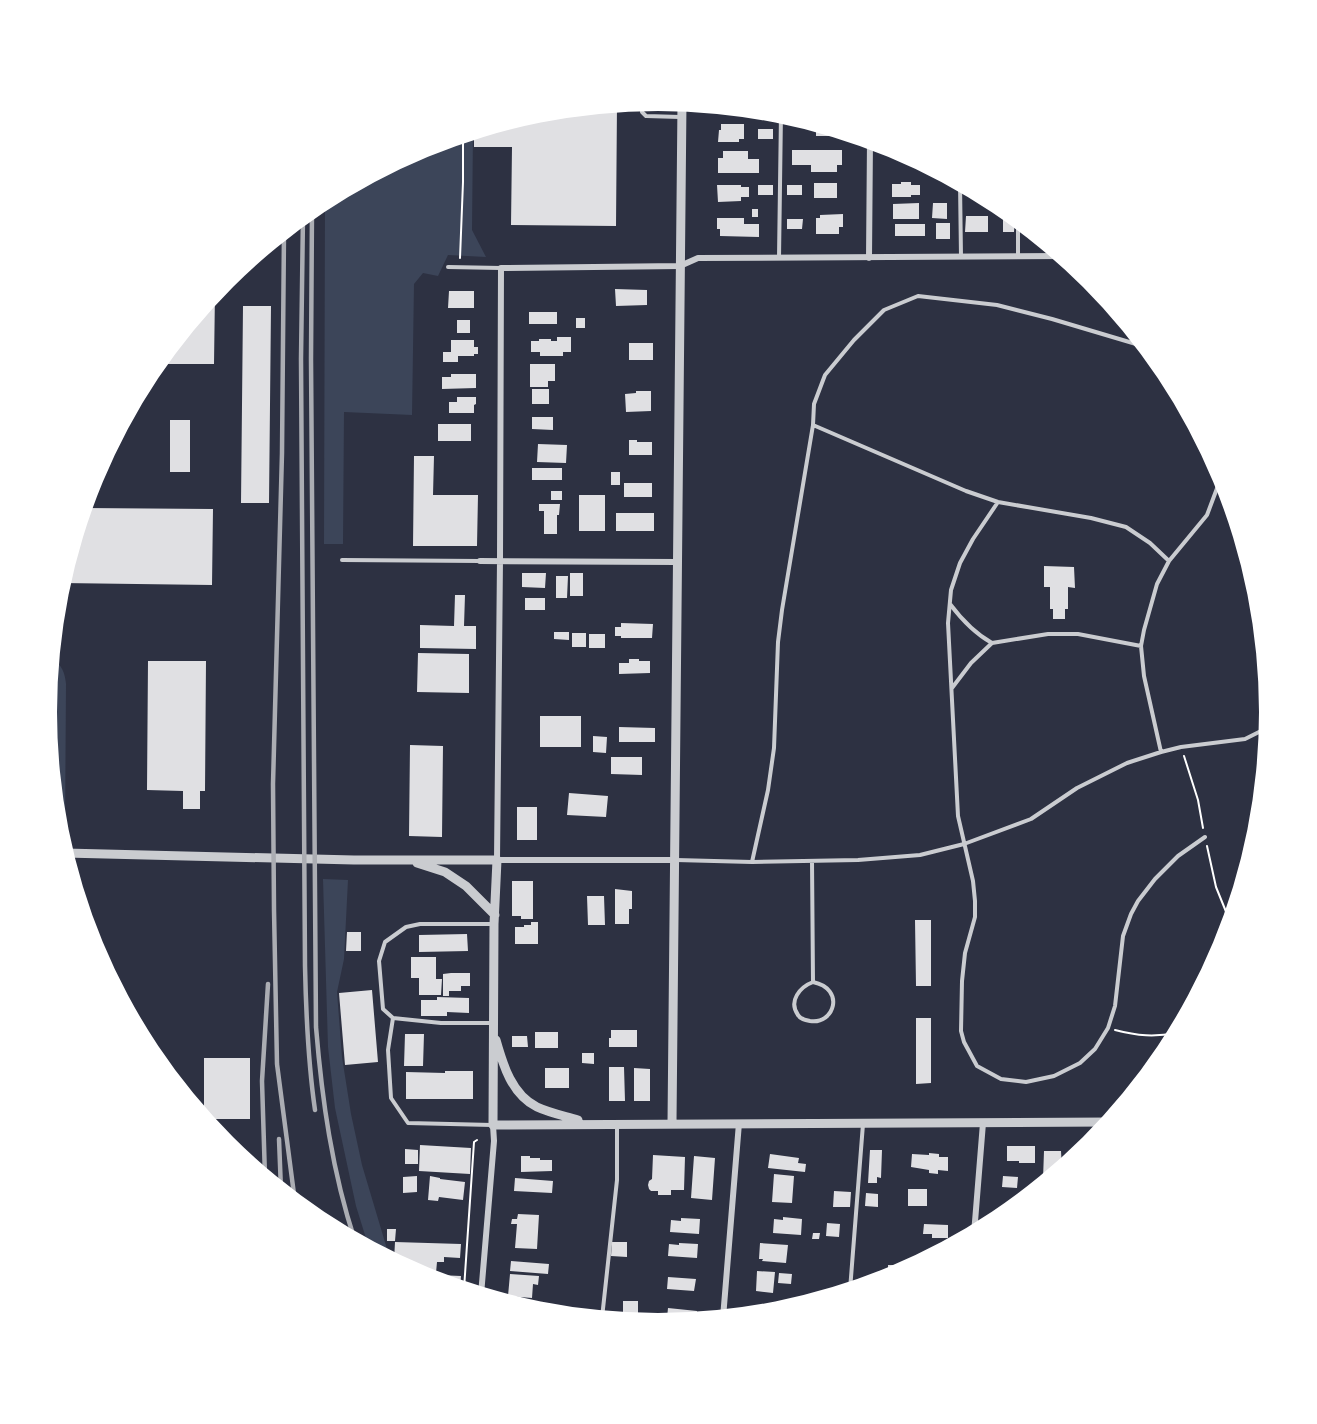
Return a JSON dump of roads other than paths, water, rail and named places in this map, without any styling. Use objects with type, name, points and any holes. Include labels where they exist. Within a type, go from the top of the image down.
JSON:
[{"type":"street","points":[[672,1123],[682,112]]},
{"type":"street","points":[[869,258],[870,149]]},
{"type":"street","points":[[482,1287],[494,1141],[501,268],[680,266],[698,258],[1050,256]]},
{"type":"street","points":[[480,561],[677,562]]},
{"type":"street","points":[[74,853],[354,860],[674,860]]},
{"type":"street","points":[[410,860],[445,872],[466,886],[494,919]]},
{"type":"street","points":[[494,1027],[503,1064],[516,1090],[535,1107],[589,1123]]},
{"type":"street","points":[[493,1125],[1098,1122]]},
{"type":"street","points":[[724,1309],[739,1123]]},
{"type":"street","points":[[975,1223],[982,1123]]},
{"type":"lane","points":[[642,111],[646,116],[682,117]]},
{"type":"lane","points":[[779,258],[781,123]]},
{"type":"lane","points":[[960,192],[961,257]]},
{"type":"lane","points":[[1018,230],[1018,256]]},
{"type":"lane","points":[[448,267],[501,268]]},
{"type":"lane","points":[[752,862],[768,790],[774,748],[778,642],[787,576],[813,425],[814,404],[825,375],[854,340],[884,310],[918,296],[997,305],[1052,319],[1135,345]]},
{"type":"lane","points":[[813,425],[998,502],[1091,518],[1126,527],[1150,543],[1169,561]]},
{"type":"lane","points":[[1161,752],[1144,676],[1141,646],[1144,630],[1157,584],[1169,561],[1207,515],[1217,489]]},
{"type":"lane","points":[[998,502],[960,563],[951,590],[948,623],[958,816],[973,881],[975,901],[975,917],[964,953],[961,1031],[964,1042],[977,1066],[1001,1079],[1026,1082],[1054,1076],[1080,1063],[1095,1049],[1108,1028],[1115,1006],[1123,936],[1131,914],[1155,879],[1178,856],[1205,837]]},
{"type":"lane","points":[[342,560],[480,561]]},
{"type":"lane","points":[[950,604],[962,620],[978,635],[992,643]]},
{"type":"lane","points":[[952,688],[971,663],[992,643],[1048,634],[1078,634],[1141,646]]},
{"type":"lane","points":[[674,860],[812,861],[920,855],[964,844],[1031,819],[1077,788],[1127,763],[1181,747],[1245,739],[1259,732]]},
{"type":"lane","points":[[812,861],[813,982]]},
{"type":"lane","points":[[494,919],[406,927],[385,942],[379,961],[383,1009],[393,1018],[494,1027]]},
{"type":"lane","points":[[813,982],[828,988],[833,1002],[827,1016],[812,1022],[800,1018],[796,1012],[795,997],[802,988],[813,982]]},
{"type":"lane","points":[[393,1018],[388,1050],[391,1098],[408,1123],[493,1125]]},
{"type":"lane","points":[[851,1282],[863,1123]]},
{"type":"lane","points":[[603,1310],[617,1180],[617,1124]]},
{"type":"railway","points":[[312,221],[316,1027],[329,1135],[351,1229]]},
{"type":"railway","points":[[303,227],[301,359],[305,966],[308,1038],[315,1110]]},
{"type":"railway","points":[[284,242],[282,453],[273,784],[274,910],[277,1064],[293,1190]]},
{"type":"railway","points":[[265,1166],[262,1081],[268,984]]},
{"type":"railway","points":[[279,1139],[281,1179]]}]
